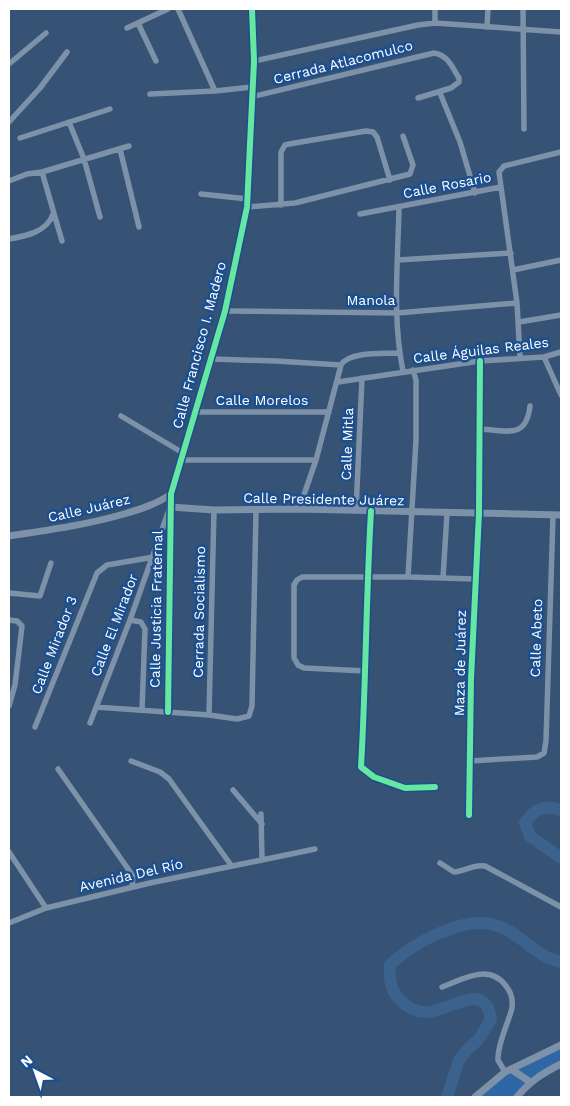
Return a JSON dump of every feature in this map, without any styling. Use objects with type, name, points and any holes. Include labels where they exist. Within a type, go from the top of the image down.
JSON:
[{"type":"street","points":[[127,28],[168,9]]},
{"type":"street","points":[[178,9],[215,92]]},
{"type":"street","name":"Calle Francisco I. Madero","points":[[170,507],[171,494],[225,311],[247,203],[254,61],[252,9]]},
{"type":"street","points":[[435,9],[435,23]]},
{"type":"street","points":[[487,27],[488,9]]},
{"type":"street","points":[[523,9],[524,129]]},
{"type":"street","points":[[138,23],[156,61]]},
{"type":"street","points":[[254,61],[418,25],[435,23],[561,32]]},
{"type":"street","points":[[9,64],[46,33]]},
{"type":"street","points":[[9,122],[40,88],[67,52]]},
{"type":"street","name":"Cerrada Atlacomulco","points":[[251,97],[434,53],[441,54],[446,58],[459,78],[458,82],[451,88],[440,93]]},
{"type":"street","points":[[150,94],[215,92],[252,87]]},
{"type":"street","points":[[418,98],[440,93],[460,142],[475,192]]},
{"type":"street","points":[[20,138],[110,109]]},
{"type":"street","points":[[69,122],[84,160],[100,217]]},
{"type":"street","points":[[281,205],[281,152],[285,145],[289,144],[366,131],[373,132],[390,180]]},
{"type":"street","points":[[201,194],[247,203],[281,205],[406,176],[412,172],[413,165],[403,136]]},
{"type":"street","points":[[9,181],[27,174],[42,172],[129,146]]},
{"type":"street","points":[[120,149],[139,227]]},
{"type":"street","points":[[520,358],[517,303],[499,172],[504,166],[561,152]]},
{"type":"street","points":[[42,172],[62,241]]},
{"type":"street","name":"Calle Rosario","points":[[360,214],[501,187]]},
{"type":"street","points":[[399,207],[397,314],[399,353],[403,371]]},
{"type":"street","points":[[9,239],[37,231],[51,221],[53,214]]},
{"type":"street","points":[[398,260],[511,253]]},
{"type":"street","points":[[513,270],[561,260]]},
{"type":"street","name":"Manola","points":[[225,311],[397,314],[517,303]]},
{"type":"street","points":[[519,322],[561,315]]},
{"type":"street","name":"Calle Águilas Reales","points":[[338,382],[480,361],[544,357],[561,352]]},
{"type":"street","points":[[299,509],[316,460],[341,365],[344,360],[355,355],[399,353]]},
{"type":"street","points":[[544,357],[561,395]]},
{"type":"street","points":[[211,359],[341,365]]},
{"type":"street","name":"Maza de Juárez","points":[[469,814],[474,579],[479,513],[480,361]]},
{"type":"street","points":[[408,577],[416,401],[416,380],[413,370]]},
{"type":"street","name":"Calle Mitla","points":[[356,511],[362,378]]},
{"type":"street","points":[[480,429],[511,431],[521,429],[528,419],[530,406]]},
{"type":"street","name":"Calle Morelos","points":[[195,412],[329,412]]},
{"type":"street","points":[[121,416],[182,456],[316,460]]},
{"type":"street","name":"Calle Juárez","points":[[9,536],[78,526],[110,518],[157,503],[171,494]]},
{"type":"street","name":"Calle Presidente Juárez","points":[[170,507],[214,510],[299,509],[561,516]]},
{"type":"street","name":"Calle El Mirador","points":[[90,723],[154,557],[170,507]]},
{"type":"street","name":"Calle Justicia Fraternal","points":[[168,712],[170,507]]},
{"type":"street","name":"Cerrada Socialismo","points":[[209,715],[214,510]]},
{"type":"street","points":[[96,707],[237,718],[249,716],[252,706],[256,510]]},
{"type":"street","points":[[371,511],[361,767],[374,777],[405,788],[435,787]]},
{"type":"street","points":[[443,578],[447,513]]},
{"type":"street","name":"Calle Abeto","points":[[470,761],[537,757],[544,753],[546,741],[553,516]]},
{"type":"street","name":"Calle Mirador 3","points":[[35,727],[97,573],[107,566],[154,557]]},
{"type":"street","points":[[9,593],[40,596],[51,563]]},
{"type":"street","points":[[366,671],[304,668],[298,665],[294,658],[294,585],[297,580],[302,577],[474,579]]},
{"type":"street","points":[[9,620],[17,620],[22,626],[15,685],[9,706]]},
{"type":"street","points":[[130,620],[142,622],[144,626],[142,710]]},
{"type":"street","points":[[132,761],[160,772],[169,779],[232,865]]},
{"type":"street","points":[[58,769],[133,876],[132,887]]},
{"type":"street","points":[[234,790],[262,824]]},
{"type":"street","points":[[262,814],[262,859]]},
{"type":"street","name":"Avenida Del Río","points":[[9,923],[46,908],[132,887],[315,849]]},
{"type":"street","points":[[9,852],[46,908]]},
{"type":"street","points":[[440,862],[454,872],[466,870],[476,865],[485,866],[561,907]]},
{"type":"street","points":[[442,987],[475,974],[490,974],[507,986],[512,1003],[498,1060],[508,1071],[530,1082]]},
{"type":"street","points":[[475,1097],[508,1071],[561,1045]]},
{"type":"street","points":[[518,1097],[530,1082],[561,1064]]},
{"type":"shaded area","points":[[561,1045],[561,1064],[538,1076],[517,1097],[475,1097],[492,1081]]},
{"type":"waterway","points":[[561,810],[540,809],[532,814],[525,823],[530,836],[561,858]]},
{"type":"waterway","points":[[447,1097],[459,1060],[479,1039],[491,1019],[487,1007],[482,1001],[474,999],[428,1012],[419,1012],[412,1009],[401,1001],[393,990],[390,979],[390,965],[412,948],[440,933],[456,927],[485,923],[498,926],[516,935],[545,956],[561,962]]},
{"type":"cycle path","points":[[168,712],[171,494],[225,311],[247,207],[254,61],[252,9]]},
{"type":"cycle path","points":[[469,815],[471,679],[479,513],[480,361]]},
{"type":"cycle path","points":[[371,511],[361,767],[374,777],[405,788],[435,787]]}]
